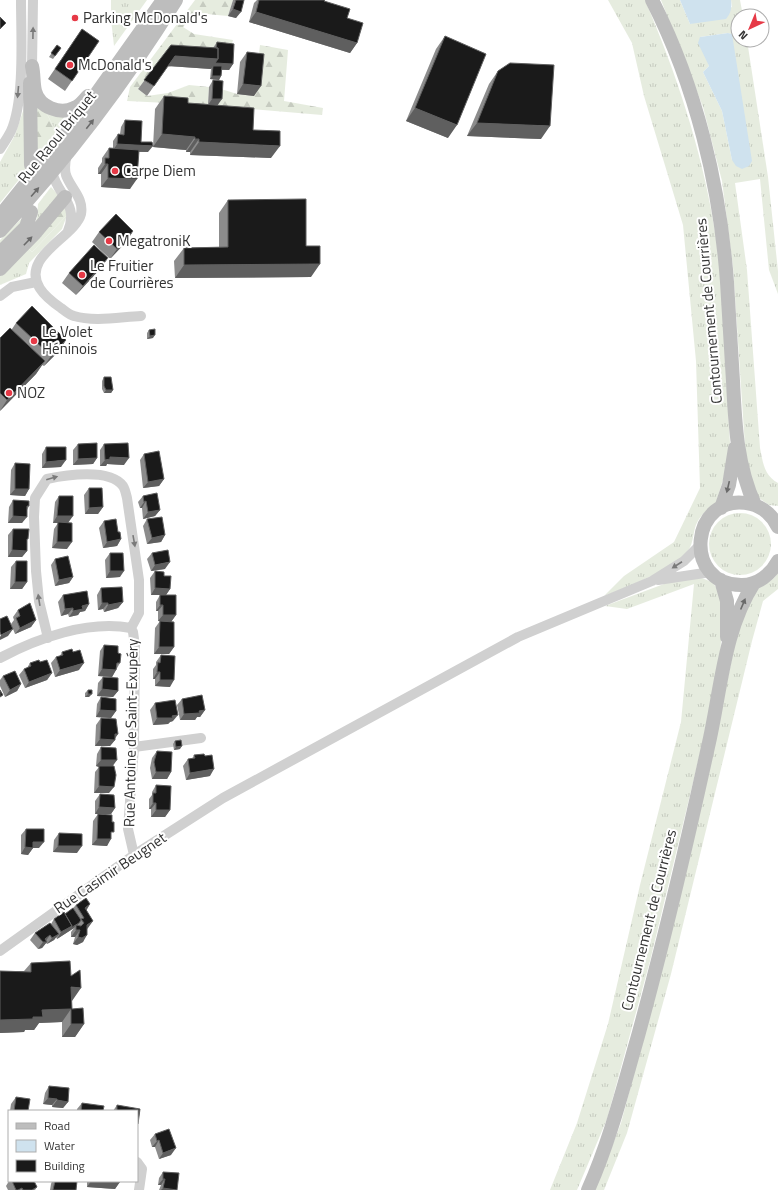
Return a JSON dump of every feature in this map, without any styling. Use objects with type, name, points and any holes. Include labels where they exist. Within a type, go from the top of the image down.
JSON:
[{"type":"main road","name":"Rue Raoul Briquet","points":[[0,231],[42,167],[163,0]]},
{"type":"main road","name":"Rue Raoul Briquet","points":[[0,216],[42,167],[67,154],[103,108],[176,0]]},
{"type":"main road","name":"Contournement de Courrières","points":[[652,0],[673,46],[695,109],[712,177],[721,227],[727,280],[736,438],[746,484],[778,527]]},
{"type":"main road","points":[[32,66],[37,95],[44,104],[56,110],[75,108],[100,87]]},
{"type":"main road","points":[[32,66],[30,77],[42,167]]},
{"type":"main road","points":[[0,269],[35,233],[69,192]]},
{"type":"main road","points":[[0,254],[26,227],[31,212]]},
{"type":"main road","name":"Contournement de Courrières","points":[[721,508],[729,485],[736,438]]},
{"type":"main road","points":[[700,545],[703,527],[714,513],[721,508],[738,503],[766,509]]},
{"type":"main road","name":"Contournement de Courrières","points":[[700,545],[703,559],[716,576],[727,606],[726,653]]},
{"type":"main road","points":[[716,576],[737,585],[754,583],[770,573],[778,560]]},
{"type":"main road","name":"Contournement de Courrières","points":[[588,1190],[614,1122],[650,992],[709,745],[726,653],[743,603],[754,583]]},
{"type":"street","points":[[0,149],[11,131],[16,110],[21,53],[21,0]]},
{"type":"street","points":[[32,66],[33,0]]},
{"type":"street","points":[[67,154],[64,167],[72,214],[68,231],[39,261],[35,272],[36,282],[48,298],[72,316],[86,318],[141,316]]},
{"type":"street","points":[[42,167],[66,176]]},
{"type":"street","points":[[42,167],[54,181],[69,192]]},
{"type":"street","points":[[0,296],[12,288],[36,282]]},
{"type":"street","points":[[48,638],[39,601],[36,571],[35,498],[47,479],[63,476],[102,475],[113,478],[123,486],[127,498],[139,580],[139,613],[131,628]]},
{"type":"street","points":[[652,581],[684,561],[700,545]]},
{"type":"street","points":[[652,581],[716,576]]},
{"type":"street","name":"Rue Casimir Beugnet","points":[[0,951],[134,855],[223,798],[518,637],[652,581]]},
{"type":"street","name":"Rue Antoine de Saint-Exupéry","points":[[0,658],[48,638],[90,627],[117,625],[131,628],[135,646],[134,746],[128,829],[134,855]]},
{"type":"street","points":[[134,746],[201,738]]},
{"type":"street","points":[[138,1164],[142,1170],[139,1190]]},
{"type":"green space","points":[[111,0],[147,0],[114,46],[111,19]]},
{"type":"green space","points":[[195,0],[233,0],[228,16],[196,13],[183,27],[194,34],[233,40],[230,51],[164,55],[138,89],[147,96],[168,93],[189,85],[209,87],[208,105],[127,101],[130,87]]},
{"type":"green space","points":[[608,0],[645,0],[667,55],[695,139],[709,197],[721,279],[730,443],[729,459],[716,503],[698,520],[689,549],[674,563],[650,577],[604,596],[624,576],[674,542],[700,488],[696,361],[683,225],[644,96],[632,43]]},
{"type":"green space","points":[[661,0],[680,0],[690,24],[732,7],[731,0],[740,0],[742,8],[730,8],[730,34],[700,37],[709,66],[703,72],[722,111],[732,160],[731,48],[748,48],[768,177],[778,271],[778,294],[769,270],[760,179],[735,183],[747,270],[760,448],[763,464],[767,472],[773,480],[778,483],[778,506],[769,505],[756,496],[746,461],[733,267],[722,181],[703,107]]},
{"type":"green space","points":[[260,45],[288,50],[284,101],[323,108],[322,115],[217,106],[218,88],[237,94],[254,96]]},
{"type":"green space","points":[[36,104],[46,112],[57,134],[36,161]]},
{"type":"green space","points":[[24,108],[26,113],[26,171],[0,203],[0,162],[15,135]]},
{"type":"green space","points":[[46,112],[64,117],[57,134]]},
{"type":"green space","points":[[51,187],[61,198],[31,230],[37,218],[38,204]]},
{"type":"green space","points":[[65,205],[67,215],[32,252],[27,247]]},
{"type":"green space","points":[[67,215],[62,229],[29,263],[26,274],[0,285],[0,275],[27,247],[32,252]]},
{"type":"green space","points":[[22,218],[25,218],[0,246],[0,240]]},
{"type":"green space","points":[[740,513],[752,516],[762,522],[768,532],[771,544],[768,556],[762,566],[752,572],[740,575],[728,572],[718,566],[712,556],[709,544],[712,532],[718,522],[728,516]]},
{"type":"green space","points":[[778,573],[778,589],[763,601],[752,641],[671,974],[627,1133],[604,1190],[595,1190],[621,1123],[663,964],[714,745],[738,629],[753,592],[773,579]]},
{"type":"green space","points":[[699,577],[712,582],[720,592],[722,627],[720,656],[703,741],[650,961],[607,1119],[577,1190],[550,1190],[577,1123],[608,1024],[640,885],[681,722],[694,584],[627,609],[605,606],[672,581]]},
{"type":"water","points":[[680,0],[731,0],[730,12],[726,19],[690,24]]},
{"type":"water","points":[[730,34],[730,48],[734,48],[752,161],[749,166],[742,169],[736,166],[732,160],[722,111],[703,72],[709,66],[698,43],[700,37]]},
{"type":"building","points":[[236,0],[244,0],[241,12],[233,9]]},
{"type":"building","points":[[259,0],[325,0],[324,1],[350,9],[347,18],[363,23],[357,43],[256,12]]},
{"type":"building","points":[[0,17],[6,23],[0,29]]},
{"type":"building","name":"McDonald's","points":[[82,29],[99,41],[72,81],[55,69]]},
{"type":"building","points":[[445,36],[486,54],[457,125],[415,108]]},
{"type":"building","points":[[217,42],[234,44],[233,64],[215,63],[218,59],[218,48],[216,48]]},
{"type":"building","points":[[57,45],[61,48],[55,56],[51,53]]},
{"type":"building","points":[[171,45],[218,48],[218,59],[175,56],[154,86],[144,80]]},
{"type":"building","points":[[247,52],[264,54],[261,86],[243,84]]},
{"type":"building","points":[[510,63],[554,65],[550,126],[477,123],[498,71]]},
{"type":"building","points":[[213,66],[222,66],[221,76],[212,76]]},
{"type":"building","points":[[213,80],[223,81],[222,99],[212,99]]},
{"type":"building","points":[[164,96],[188,98],[188,103],[254,108],[253,130],[280,131],[280,146],[199,142],[199,139],[195,139],[195,137],[162,134]]},
{"type":"building","points":[[125,120],[142,121],[141,142],[152,142],[153,146],[117,144],[118,134],[124,135]]},
{"type":"building","points":[[109,148],[139,150],[137,179],[108,178],[108,164],[105,164],[105,158],[109,158]]},
{"type":"building","points":[[306,199],[306,246],[320,246],[320,264],[184,265],[184,248],[228,247],[228,200]]},
{"type":"building","points":[[116,214],[133,231],[117,249],[99,232]]},
{"type":"building","name":"Le Fruitier de Courrières","points":[[94,245],[108,258],[83,286],[69,273]]},
{"type":"building","points":[[32,306],[66,340],[51,356],[16,323]]},
{"type":"building","points":[[10,328],[45,361],[7,400],[0,393],[0,338]]},
{"type":"building","points":[[155,329],[155,335],[150,336],[149,330]]},
{"type":"building","points":[[104,377],[111,377],[113,390],[106,390],[104,386]]},
{"type":"building","points":[[97,443],[97,458],[78,459],[78,444]]},
{"type":"building","points":[[128,443],[129,458],[110,457],[110,459],[105,460],[104,444]]},
{"type":"building","points":[[46,447],[66,447],[66,460],[46,462]]},
{"type":"building","points":[[159,451],[164,479],[148,482],[144,454]]},
{"type":"building","points":[[15,463],[30,464],[29,489],[15,489]]},
{"type":"building","points":[[89,488],[102,488],[103,507],[89,508]]},
{"type":"building","points":[[157,493],[160,510],[148,512],[146,501],[144,502],[143,496]]},
{"type":"building","points":[[59,496],[73,496],[73,516],[57,516]]},
{"type":"building","points":[[13,500],[29,501],[29,506],[27,506],[27,517],[13,516]]},
{"type":"building","points":[[162,517],[165,535],[152,538],[147,519]]},
{"type":"building","points":[[116,519],[118,532],[120,532],[121,539],[107,542],[104,521]]},
{"type":"building","points":[[58,522],[72,523],[72,542],[57,542]]},
{"type":"building","points":[[13,529],[29,529],[27,551],[12,550]]},
{"type":"building","points":[[168,550],[170,562],[155,565],[152,553]]},
{"type":"building","points":[[110,553],[123,553],[124,571],[110,571]]},
{"type":"building","points":[[68,556],[73,577],[59,580],[55,559]]},
{"type":"building","points":[[16,561],[27,561],[27,582],[15,582]]},
{"type":"building","points":[[155,571],[164,572],[164,576],[171,576],[170,589],[155,588]]},
{"type":"building","points":[[122,587],[123,602],[108,605],[108,603],[102,603],[101,588]]},
{"type":"building","points":[[87,591],[89,604],[82,606],[83,609],[73,611],[73,608],[65,609],[63,595]]},
{"type":"building","points":[[160,595],[176,595],[176,615],[163,615],[163,605],[160,605]]},
{"type":"building","points":[[30,603],[36,620],[20,628],[16,618],[20,616],[18,610]]},
{"type":"building","points":[[7,616],[13,629],[1,635],[0,619]]},
{"type":"building","points":[[160,621],[174,622],[174,647],[159,647]]},
{"type":"building","points":[[104,645],[118,646],[118,653],[121,654],[120,663],[117,663],[116,670],[102,669]]},
{"type":"building","points":[[72,649],[73,652],[80,650],[84,663],[60,670],[56,657],[63,655],[62,652]]},
{"type":"building","points":[[161,655],[175,656],[174,680],[160,680],[160,672],[157,672],[158,662],[160,663]]},
{"type":"building","points":[[39,660],[40,662],[47,660],[52,673],[29,682],[24,669],[31,666],[30,663]]},
{"type":"building","points":[[15,671],[21,684],[10,690],[3,676]]},
{"type":"building","points":[[103,677],[118,678],[118,691],[102,689]]},
{"type":"building","points":[[0,690],[3,695],[0,697]]},
{"type":"building","points":[[88,690],[92,690],[92,694],[88,694]]},
{"type":"building","points":[[202,695],[205,710],[199,711],[200,713],[184,714],[182,699]]},
{"type":"building","points":[[101,697],[116,699],[116,711],[100,710]]},
{"type":"building","points":[[175,700],[178,715],[172,716],[173,718],[157,718],[155,703]]},
{"type":"building","points":[[101,718],[116,719],[118,734],[115,734],[115,740],[100,739]]},
{"type":"building","points":[[181,740],[182,746],[176,747],[175,741]]},
{"type":"building","points":[[101,747],[116,748],[117,760],[101,760]]},
{"type":"building","points":[[157,751],[172,752],[171,772],[156,772],[154,762]]},
{"type":"building","points":[[204,754],[205,756],[212,755],[214,769],[190,773],[188,759],[195,758],[194,755]]},
{"type":"building","points":[[99,766],[114,766],[116,775],[114,787],[99,786]]},
{"type":"building","points":[[156,785],[171,786],[170,810],[156,810],[156,803],[153,803],[153,793],[156,793]]},
{"type":"building","points":[[100,794],[114,795],[115,808],[99,807]]},
{"type":"building","points":[[98,814],[112,815],[114,832],[111,832],[111,839],[97,839]]},
{"type":"building","points":[[26,829],[44,829],[44,842],[33,842],[33,848],[25,847]]},
{"type":"building","points":[[59,833],[82,834],[82,846],[58,846]]},
{"type":"building","points":[[86,898],[90,904],[85,908],[93,921],[87,925],[87,935],[82,938],[78,937],[80,930],[76,930],[76,925],[81,926],[84,923],[81,919],[84,918],[76,905]]},
{"type":"building","points":[[73,908],[81,920],[69,929],[72,926],[65,914]]},
{"type":"building","points":[[64,912],[72,926],[61,932],[54,919]]},
{"type":"building","points":[[50,923],[59,934],[52,938],[50,935],[45,939],[47,942],[43,942],[35,933]]},
{"type":"building","points":[[70,961],[71,976],[80,970],[81,988],[71,987],[72,1009],[83,1008],[84,1024],[71,1024],[71,1009],[42,1010],[43,1017],[33,1017],[33,1019],[0,1020],[0,971],[31,972],[31,963]]},
{"type":"building","points":[[49,1086],[69,1088],[68,1102],[48,1098]]},
{"type":"building","points":[[16,1097],[30,1099],[28,1110],[14,1110]]},
{"type":"building","points":[[82,1103],[104,1106],[103,1110],[81,1110]]},
{"type":"building","points":[[117,1105],[140,1109],[138,1124],[138,1110],[117,1110]]},
{"type":"building","points":[[169,1129],[176,1148],[163,1153],[159,1140],[157,1141],[155,1134]]},
{"type":"building","points":[[163,1172],[179,1173],[177,1190],[163,1188],[165,1179],[163,1179]]},
{"type":"building","points":[[12,1182],[34,1182],[37,1187],[32,1190],[23,1190],[22,1188],[16,1190]]},
{"type":"building","points":[[55,1182],[77,1182],[76,1190],[53,1190]]},
{"type":"place","name":"Parking McDonald's","points":[[75,18]]},
{"type":"place","name":"McDonald's","points":[[70,65]]},
{"type":"place","name":"Carpe Diem","points":[[115,171]]},
{"type":"place","name":"MegatroniK","points":[[109,241]]},
{"type":"place","name":"Le Fruitier de Courrières","points":[[82,275]]},
{"type":"place","name":"Le Volet Héninois","points":[[34,341]]},
{"type":"place","name":"NOZ","points":[[9,393]]}]
